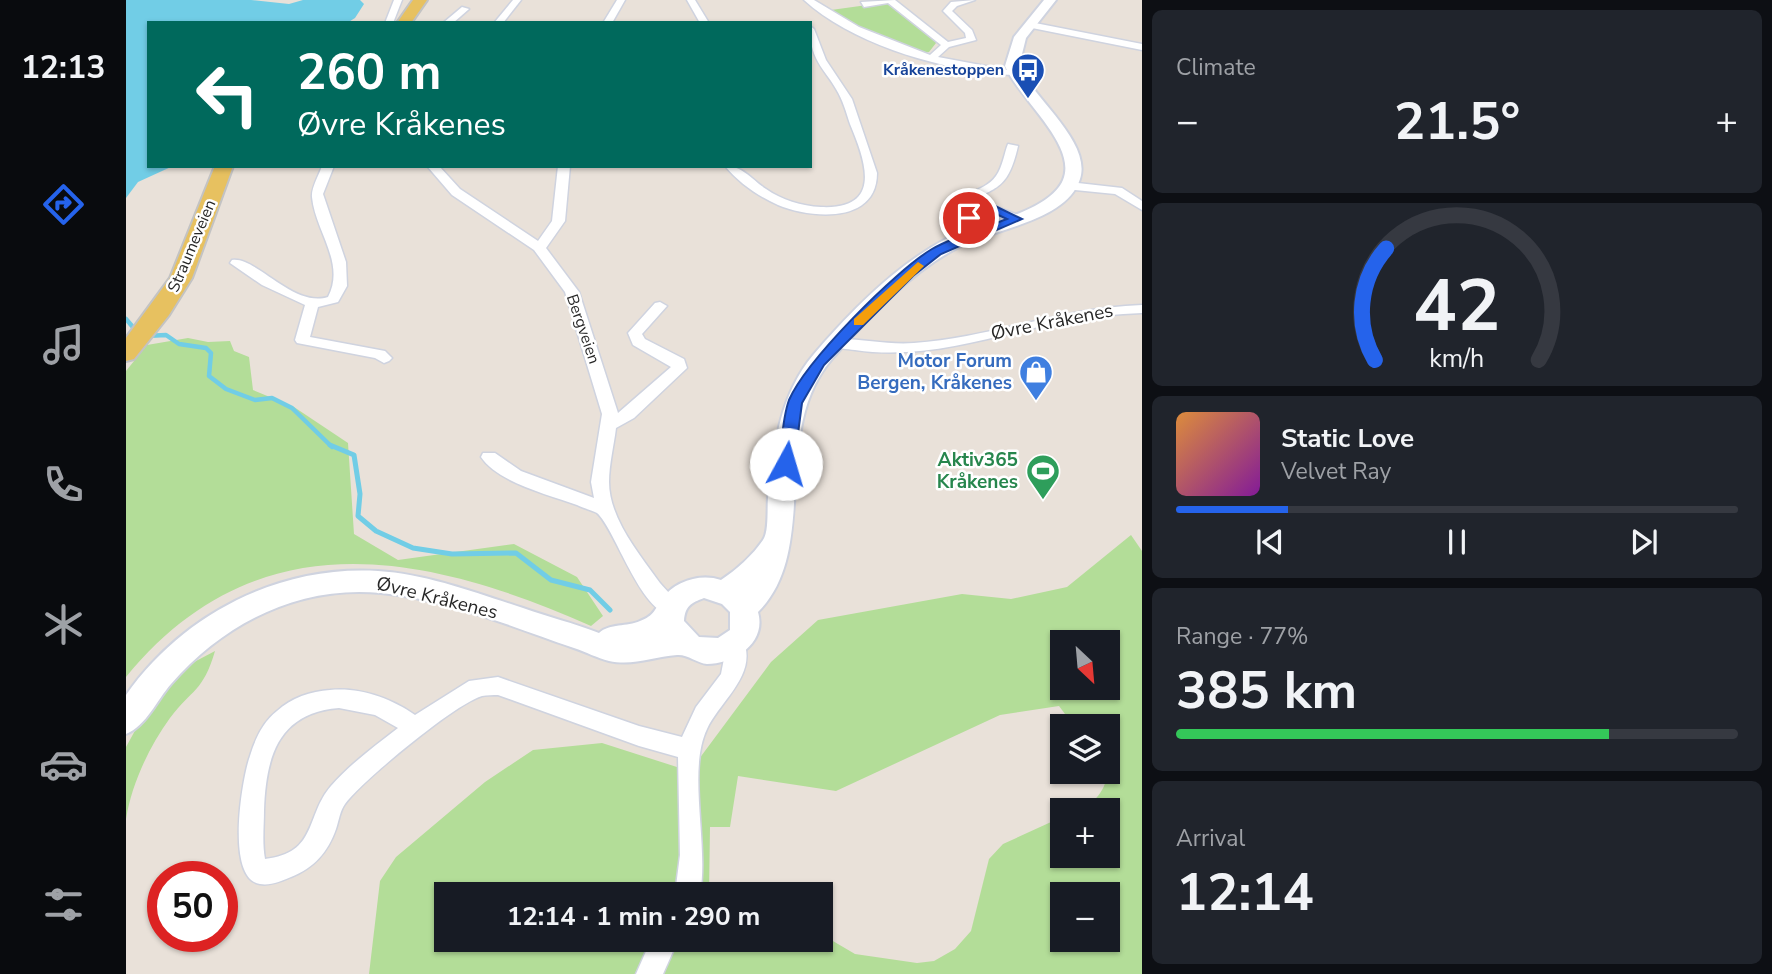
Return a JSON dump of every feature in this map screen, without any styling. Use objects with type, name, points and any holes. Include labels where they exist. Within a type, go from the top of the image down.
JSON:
[{"type":"main road","points":[[405,21],[420,0]]},
{"type":"main road","points":[[734,600],[762,589],[776,556],[795,403],[808,376],[908,273],[936,252],[1052,202],[1069,186],[1073,176],[1073,158],[1063,137],[1013,72],[1013,54],[1020,37],[1050,0]]},
{"type":"main road","name":"Straumeveien","points":[[126,354],[161,310],[181,278],[223,168]]},
{"type":"main road","name":"Øvre Kråkenes","points":[[126,720],[138,700],[173,657],[219,623],[272,598],[333,582],[367,581],[404,586],[620,651],[653,649],[672,610]]},
{"type":"main road","points":[[704,587],[734,600],[746,628],[725,648],[702,651],[672,610],[704,587]]},
{"type":"street","points":[[389,21],[398,0]]},
{"type":"street","points":[[500,21],[517,0]]},
{"type":"street","points":[[608,21],[621,0]]},
{"type":"street","points":[[691,0],[704,21]]},
{"type":"street","points":[[808,0],[879,41],[930,60],[974,69],[1013,72]]},
{"type":"street","points":[[864,4],[890,0],[946,45]]},
{"type":"street","points":[[930,60],[946,45],[971,40],[969,32],[947,11],[954,4],[971,0]]},
{"type":"street","points":[[450,21],[465,9]]},
{"type":"street","points":[[1030,25],[1142,47]]},
{"type":"street","points":[[734,168],[772,198],[806,209],[848,207],[864,200],[870,192],[873,173],[867,152],[843,91],[822,61],[812,34]]},
{"type":"street","points":[[1012,146],[1006,171],[997,184],[954,204],[950,209],[963,218],[995,209],[1017,219]]},
{"type":"street","points":[[237,263],[312,304],[333,298],[341,286],[334,238],[317,194],[327,168]]},
{"type":"street","points":[[435,168],[465,199],[539,247],[555,233],[562,212],[564,168]]},
{"type":"street","points":[[1069,186],[1118,191],[1142,206]]},
{"type":"street","name":"Bergveien","points":[[539,247],[578,304],[607,402],[610,424],[601,470],[604,509],[632,558],[672,610]]},
{"type":"street","points":[[312,304],[302,340],[380,354],[384,358]]},
{"type":"street","points":[[610,424],[628,414],[679,368],[679,362],[673,358],[638,342],[635,333],[660,306]]},
{"type":"street","name":"Øvre Kråkenes","points":[[838,343],[885,348],[918,347],[1100,312],[1142,309]]},
{"type":"street","points":[[489,457],[515,475],[604,509]]},
{"type":"street","points":[[690,882],[692,864],[690,750],[698,724],[719,696],[725,648]]},
{"type":"street","points":[[416,729],[389,710],[346,698],[318,699],[283,719],[269,736],[258,765],[252,819],[252,860],[256,868],[260,872],[278,871],[306,855],[316,845],[329,810],[339,794],[416,729],[478,688],[499,686],[639,736],[690,750]]},
{"type":"street","points":[[649,974],[659,952]]},
{"type":"green space","points":[[889,2],[935,36],[936,43],[929,52],[916,52],[890,45],[831,10]]},
{"type":"green space","points":[[188,338],[208,342],[230,341],[234,351],[249,357],[253,390],[294,407],[348,443],[354,534],[398,560],[514,544],[577,577],[603,616],[591,626],[528,600],[466,580],[405,568],[345,564],[286,571],[230,592],[176,626],[126,677],[126,371],[147,345]]},
{"type":"green space","points":[[1131,535],[1142,551],[1142,974],[369,974],[380,881],[396,857],[485,782],[533,750],[602,743],[680,768],[699,759],[771,662],[818,620],[962,594],[1011,599],[1067,587]],"holes":[[[1059,706],[1065,714],[1120,714],[1120,784],[1105,784],[1096,798],[1120,798],[1120,868],[1050,868],[1050,822],[1003,844],[989,859],[971,931],[955,949],[934,961],[917,963],[855,954],[833,941],[833,952],[434,952],[434,882],[709,882],[710,827],[730,827],[738,776],[836,791],[1000,715]]]},
{"type":"green space","points":[[215,651],[201,683],[170,718],[148,753],[132,792],[126,819],[126,747],[153,698],[179,670]]},
{"type":"water","points":[[126,0],[251,0],[289,4],[303,0],[360,0],[364,4],[350,21],[147,21],[147,168],[169,168],[138,182],[126,198]]},
{"type":"waterway","points":[[126,319],[138,333]]},
{"type":"waterway","points":[[146,336],[166,335],[179,344],[206,348],[211,353],[209,376],[226,389],[255,400],[272,398],[292,408],[332,447]]},
{"type":"waterway","points":[[330,445],[354,455],[360,494],[358,516],[376,531],[413,548],[452,554],[516,553],[551,580],[590,590],[610,610]]},
{"type":"slow traffic","points":[[859,322],[918,266]]},
{"type":"place","name":"Kråkenestoppen","points":[[1028,100]]},
{"type":"place","name":"Motor Forum Bergen, Kråkenes","points":[[1036,402]]},
{"type":"place","name":"Aktiv365 Kråkenes","points":[[1043,501]]},
{"type":"route","points":[[786,464],[795,403],[808,376],[819,362],[908,273],[936,252],[956,241],[1017,219],[995,209],[969,218]]}]
